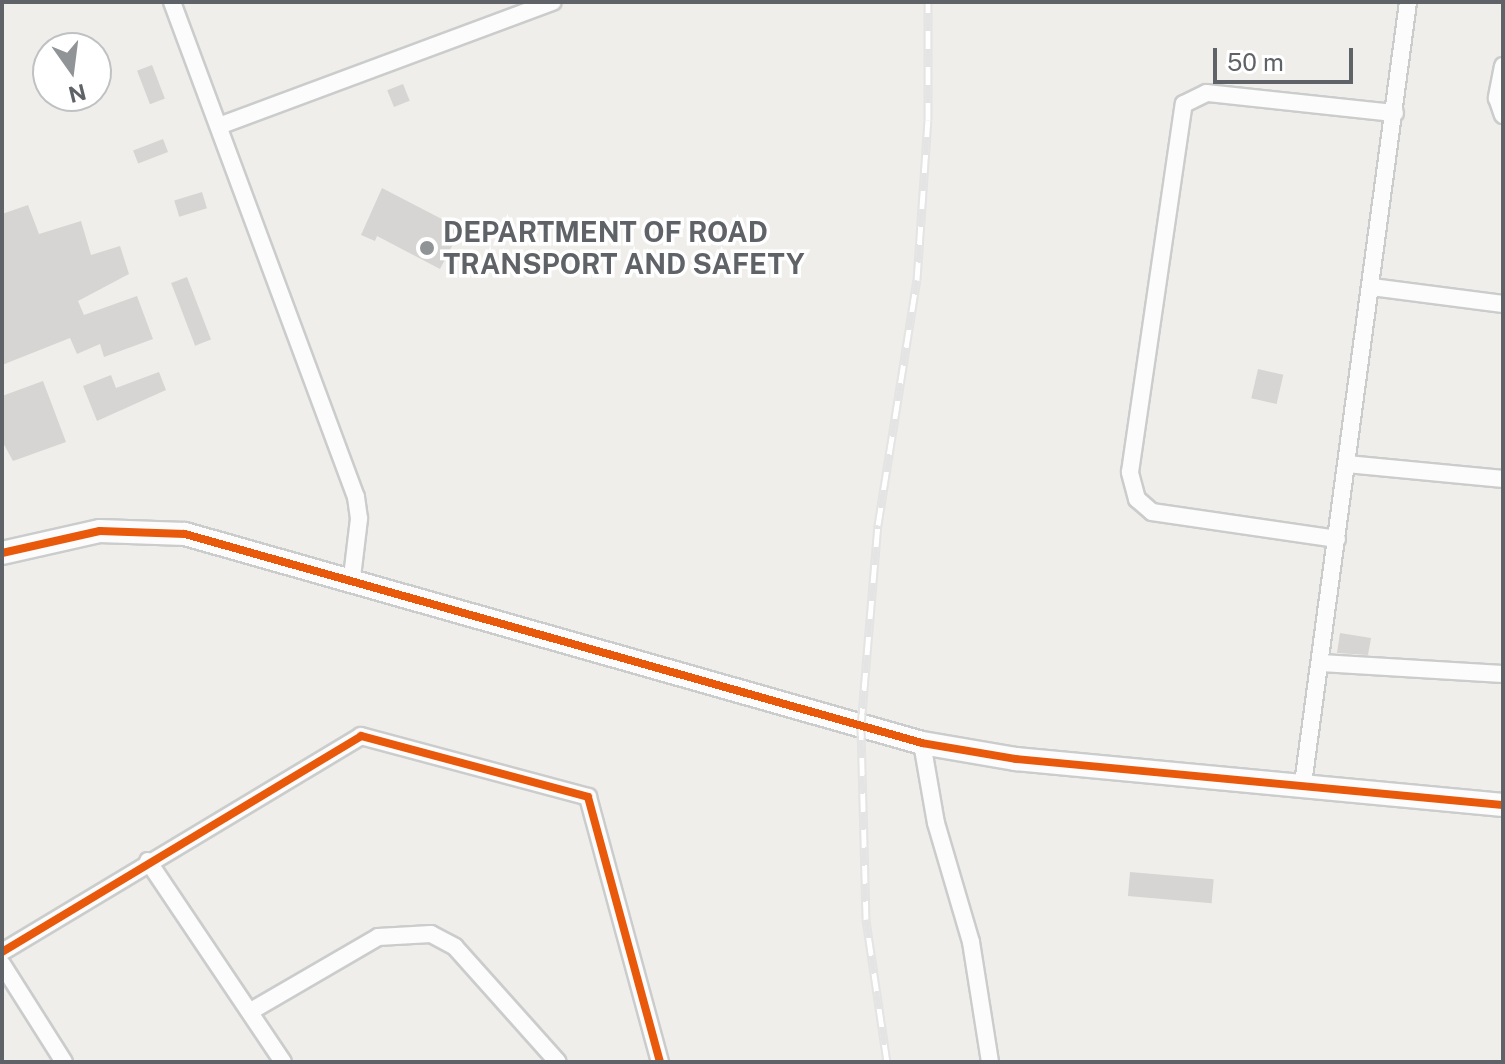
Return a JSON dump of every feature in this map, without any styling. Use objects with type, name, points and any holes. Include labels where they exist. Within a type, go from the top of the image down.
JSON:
[{"type":"street","points":[[172,2],[356,497],[359,519],[352,577]]},
{"type":"street","points":[[219,126],[553,2]]},
{"type":"street","points":[[1303,784],[1408,2]]},
{"type":"street","points":[[1503,66],[1497,98],[1503,115]]},
{"type":"street","points":[[1337,539],[1152,512],[1137,499],[1130,472],[1184,104],[1207,93],[1395,113]]},
{"type":"street","points":[[1372,287],[1503,304]]},
{"type":"street","points":[[1347,464],[1503,479]]},
{"type":"street","points":[[2,553],[64,535],[164,531],[352,577],[922,743],[1016,759],[1503,805]]},
{"type":"street","points":[[1321,663],[1503,674]]},
{"type":"street","points":[[2,952],[358,736],[584,794],[594,808],[660,1062]]},
{"type":"street","points":[[922,743],[936,823],[971,942],[990,1062]]},
{"type":"street","points":[[148,861],[283,1062]]},
{"type":"street","points":[[251,1011],[378,937],[413,931],[455,947],[553,1060]]},
{"type":"street","points":[[2,964],[64,1062]]},
{"type":"building","points":[[152,65],[165,99],[150,104],[137,71]]},
{"type":"building","points":[[403,84],[410,101],[394,107],[387,90]]},
{"type":"building","points":[[163,139],[168,152],[138,164],[133,150]]},
{"type":"building","points":[[382,188],[461,229],[440,269],[377,236],[375,241],[361,235]]},
{"type":"building","points":[[202,192],[207,208],[179,217],[174,200]]},
{"type":"building","points":[[28,205],[39,234],[81,221],[91,255],[120,246],[129,274],[78,301],[84,315],[137,296],[153,339],[104,357],[100,344],[77,354],[70,338],[2,365],[2,214]]},
{"type":"building","points":[[187,277],[211,340],[195,346],[171,283]]},
{"type":"building","points":[[1258,369],[1283,375],[1277,404],[1251,398]]},
{"type":"building","points":[[159,372],[166,390],[97,421],[83,386],[111,375],[116,388]]},
{"type":"building","points":[[43,381],[66,442],[13,461],[2,441],[2,396]]},
{"type":"building","points":[[1340,633],[1371,638],[1368,655],[1337,653]]},
{"type":"building","points":[[1130,872],[1214,879],[1212,903],[1128,896]]},
{"type":"railway","points":[[887,1062],[866,919],[861,726],[878,525],[917,280],[928,120],[928,2]]},
{"type":"cycle path","points":[[2,553],[100,531],[185,534],[922,743],[1016,759],[1503,805]]},
{"type":"cycle path","points":[[2,952],[361,736],[588,797],[660,1062]]},
{"type":"place","name":"DEPARTMENT OF ROAD TRANSPORT AND SAFETY","points":[[427,248]]}]
